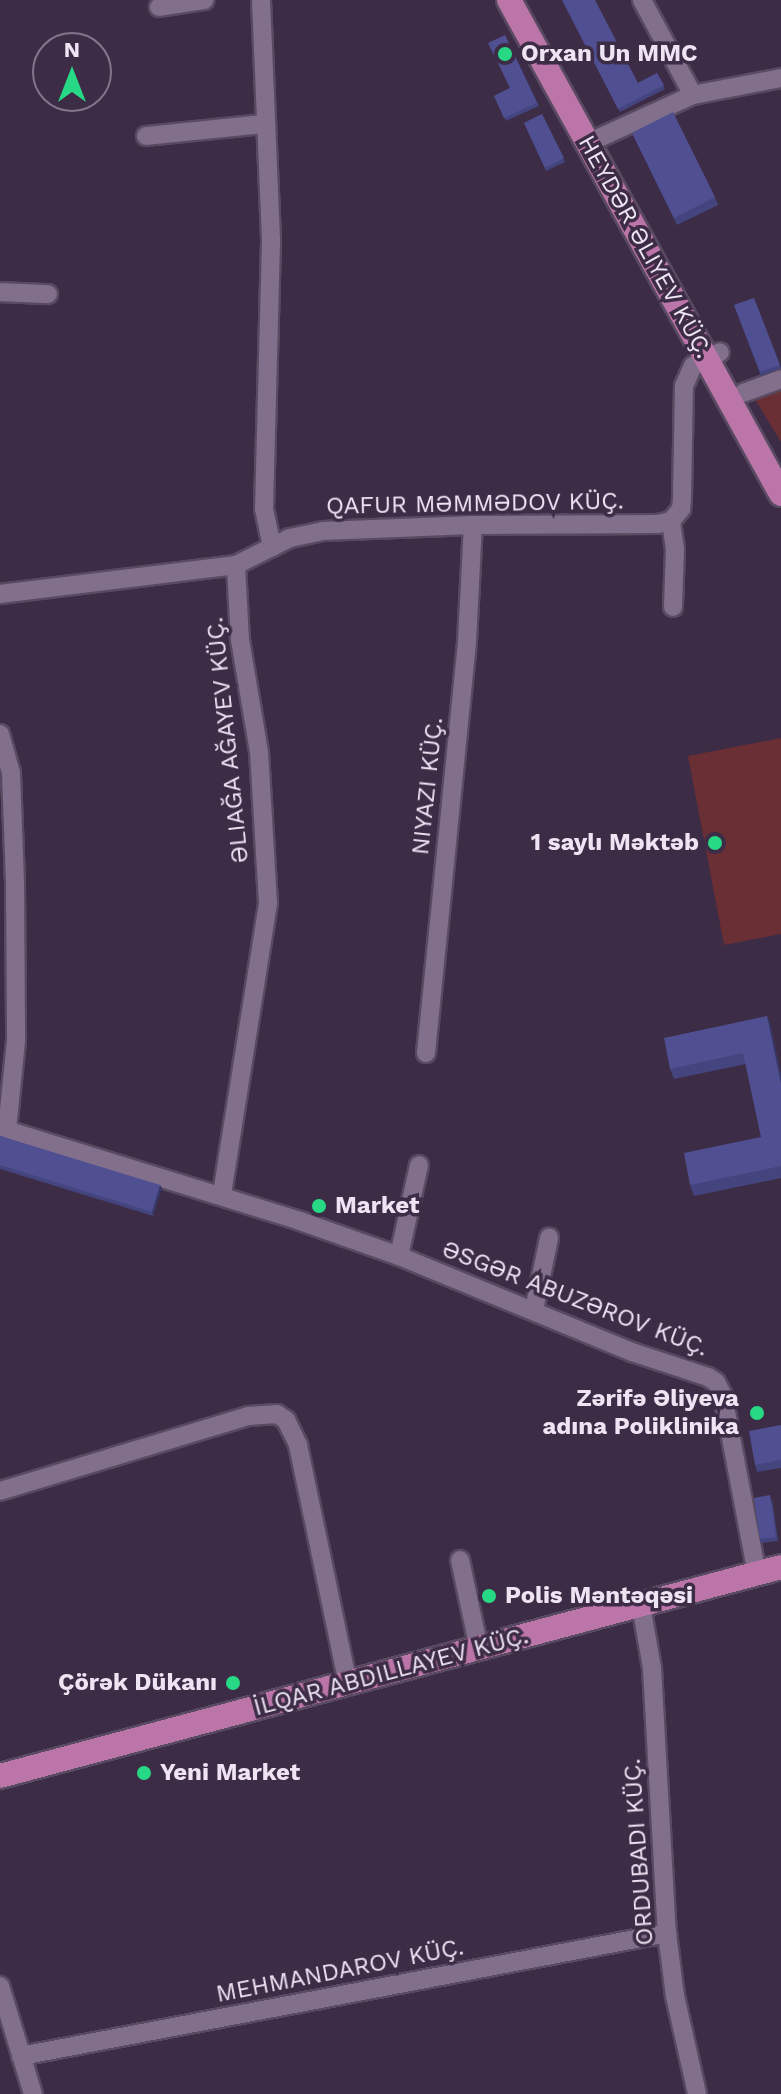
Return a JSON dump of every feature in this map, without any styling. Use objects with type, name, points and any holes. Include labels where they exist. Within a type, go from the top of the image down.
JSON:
[{"type":"main road","name":"HEYDƏR ƏLIYEV KÜÇ.","points":[[509,0],[594,140],[714,355],[781,494]]},
{"type":"main road","name":"HEYDƏR ƏLIYEV KÜÇ.","points":[[526,0],[594,140]]},
{"type":"main road","name":"HEYDƏR ƏLIYEV KÜÇ.","points":[[714,355],[743,393],[781,464]]},
{"type":"main road","name":"İLQAR ABDILLAYEV KÜÇ.","points":[[0,1776],[781,1567]]},
{"type":"street","points":[[159,7],[204,0]]},
{"type":"street","points":[[261,0],[271,242],[264,509],[272,547]]},
{"type":"street","points":[[642,0],[693,95]]},
{"type":"street","points":[[594,140],[693,95],[781,78]]},
{"type":"street","points":[[146,136],[264,124]]},
{"type":"street","points":[[0,292],[48,294]]},
{"type":"street","points":[[673,607],[675,549],[671,521],[681,509],[682,499],[684,386],[693,366],[714,355]]},
{"type":"street","points":[[743,393],[781,379]]},
{"type":"street","name":"QAFUR MƏMMƏDOV KÜÇ.","points":[[0,594],[236,565],[290,538],[323,531],[473,525],[658,524],[671,521]]},
{"type":"street","name":"NIYAZI KÜÇ.","points":[[426,1053],[467,642],[473,525]]},
{"type":"street","name":"ƏLIAĞA AĞAYEV KÜÇ.","points":[[222,1194],[268,903],[259,752],[240,640],[236,565]]},
{"type":"street","points":[[0,734],[11,773],[15,884],[16,1041],[4,1129]]},
{"type":"street","name":"ƏSGƏR ABUZƏROV KÜÇ.","points":[[4,1129],[222,1194],[399,1256],[632,1352],[716,1382],[723,1396],[757,1574]]},
{"type":"street","points":[[399,1256],[419,1165]]},
{"type":"street","points":[[534,1310],[549,1238]]},
{"type":"street","points":[[0,1491],[248,1416],[277,1414],[286,1420],[298,1445],[348,1684]]},
{"type":"street","points":[[460,1560],[479,1649]]},
{"type":"street","name":"ORDUBADI KÜÇ.","points":[[641,1605],[652,1668],[667,1933],[675,1996],[697,2094]]},
{"type":"street","name":"MEHMANDAROV KÜÇ.","points":[[21,2056],[667,1933]]},
{"type":"street","points":[[0,1986],[8,2039],[21,2056],[33,2094]]},
{"type":"shaded area","points":[[781,388],[781,442],[753,396]]},
{"type":"shaded area","points":[[781,738],[781,934],[724,945],[688,756]]},
{"type":"building","points":[[562,0],[595,0],[638,83],[657,73],[664,85],[618,109]]},
{"type":"building","points":[[505,35],[537,103],[504,118],[494,96],[510,88],[488,43]]},
{"type":"building","points":[[673,112],[715,197],[674,218],[632,133]]},
{"type":"building","points":[[542,114],[564,158],[545,168],[524,123]]},
{"type":"building","points":[[754,298],[780,365],[760,372],[734,305]]},
{"type":"building","points":[[767,1016],[781,1084],[781,1166],[690,1185],[684,1153],[761,1137],[743,1053],[670,1069],[664,1038]]},
{"type":"building","points":[[0,1136],[160,1185],[152,1212],[0,1165]]},
{"type":"building","points":[[781,1425],[781,1460],[755,1465],[749,1431]]},
{"type":"building","points":[[770,1495],[776,1537],[760,1539],[754,1498]]},
{"type":"place","name":"Orxan Un MMC","points":[[505,54]]},
{"type":"place","name":"1 saylı Məktəb","points":[[715,843]]},
{"type":"place","name":"Market","points":[[319,1206]]},
{"type":"place","name":"Zərifə Əliyeva adına Poliklinika","points":[[757,1413]]},
{"type":"place","name":"Polis Məntəqəsi","points":[[489,1596]]},
{"type":"place","name":"Çörək Dükanı","points":[[233,1683]]},
{"type":"place","name":"Yeni Market","points":[[144,1773]]}]
